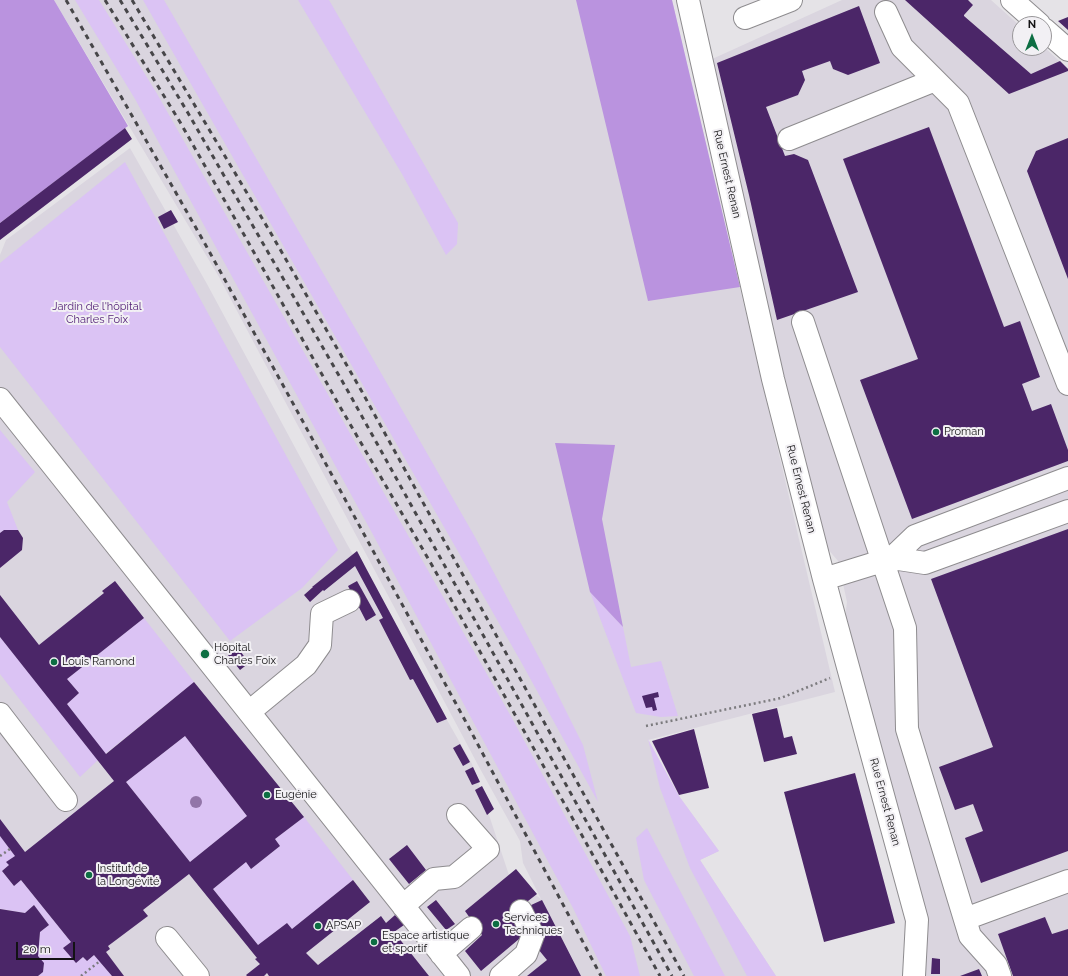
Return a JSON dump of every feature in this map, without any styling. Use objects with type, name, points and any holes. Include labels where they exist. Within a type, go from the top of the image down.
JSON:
[{"type":"street","name":"Rue Ernest Renan","points":[[688,0],[773,379],[824,579],[918,920],[914,976]]},
{"type":"street","points":[[745,18],[791,0]]},
{"type":"street","points":[[1012,0],[1030,16]]},
{"type":"street","points":[[886,12],[902,47],[958,103],[1068,384]]},
{"type":"street","points":[[1052,36],[1068,50]]},
{"type":"street","points":[[789,139],[935,80]]},
{"type":"street","points":[[803,322],[888,560],[905,628],[907,729],[970,936],[996,965],[1000,976]]},
{"type":"street","points":[[0,399],[459,976]]},
{"type":"street","points":[[888,560],[915,536],[1068,478]]},
{"type":"street","points":[[824,579],[888,560],[925,563],[1068,511]]},
{"type":"street","points":[[249,712],[306,665],[320,644],[322,614],[349,601]]},
{"type":"street","points":[[0,714],[66,800]]},
{"type":"street","points":[[403,906],[434,879],[454,877],[488,849],[458,815]]},
{"type":"street","points":[[965,919],[1068,881]]},
{"type":"street","points":[[501,976],[526,954],[533,935],[521,911]]},
{"type":"street","points":[[441,954],[471,928]]},
{"type":"street","points":[[167,938],[198,976]]},
{"type":"path","points":[[646,726],[781,698],[849,670]]},
{"type":"path","points":[[0,856],[10,849]]},
{"type":"path","points":[[81,976],[100,962]]},
{"type":"shaded area","points":[[0,0],[54,0],[128,126],[0,223]]},
{"type":"shaded area","points":[[54,0],[672,0],[835,692],[648,740],[679,796],[719,851],[700,860],[776,976],[0,976],[0,255],[6,240],[130,148],[207,284],[347,544],[472,764],[509,875],[541,899],[523,863],[520,841],[478,765],[219,277]]},
{"type":"shaded area","points":[[576,0],[672,0],[740,287],[648,301]]},
{"type":"shaded area","points":[[842,0],[991,0],[1012,19],[1012,56],[1052,56],[1052,54],[1068,69],[1068,976],[925,976],[926,920],[845,618],[847,602],[838,561],[822,542],[710,60]]},
{"type":"shaded area","points":[[555,443],[615,445],[602,519],[623,627],[590,592]]},
{"type":"green space","points":[[75,0],[99,0],[156,92],[513,720],[630,936],[640,976],[606,976],[573,908],[371,531],[135,99]]},
{"type":"green space","points":[[143,0],[164,0],[475,537],[543,665],[583,745],[598,802],[520,660]]},
{"type":"green space","points":[[298,0],[329,0],[458,223],[457,244],[446,255],[402,174]]},
{"type":"green space","name":"Jardin de l'hôpital Charles Foix","points":[[125,162],[338,550],[302,588],[230,641],[0,347],[0,263]]},
{"type":"green space","points":[[0,430],[35,472],[7,502],[18,530],[4,530],[0,533]]},
{"type":"green space","points":[[590,592],[623,627],[631,667],[661,661],[678,716],[661,717],[636,713]]},
{"type":"green space","points":[[144,618],[194,682],[105,754],[67,704],[79,693],[67,679]]},
{"type":"green space","points":[[0,637],[98,760],[80,777],[0,674]]},
{"type":"green space","points":[[185,736],[247,816],[190,862],[126,782]]},
{"type":"green space","points":[[648,739],[679,796],[719,851],[700,860],[776,976],[747,976],[690,868],[660,788]]},
{"type":"green space","points":[[304,817],[353,880],[292,929],[287,923],[258,945],[213,889],[246,862],[251,869],[280,846],[275,839]]},
{"type":"green space","points":[[647,828],[725,976],[694,976],[644,880],[636,838]]},
{"type":"green space","points":[[0,836],[15,856],[7,862],[9,865],[2,871],[14,886],[21,880],[71,942],[63,948],[76,963],[83,957],[87,961],[94,955],[112,976],[38,976],[43,972],[44,964],[38,956],[40,932],[49,925],[34,905],[25,913],[0,908]]},
{"type":"building","points":[[905,0],[968,0],[973,5],[964,16],[1031,74],[1060,61],[1068,69],[1068,71],[1009,94]]},
{"type":"building","points":[[859,6],[880,63],[848,75],[833,69],[830,61],[802,71],[805,80],[798,95],[766,107],[785,156],[794,154],[808,160],[858,292],[777,320],[717,63]]},
{"type":"building","points":[[1068,17],[1068,30],[1058,21]]},
{"type":"building","points":[[929,127],[1004,327],[1020,321],[1040,377],[1022,384],[1032,411],[1051,404],[1068,450],[1068,461],[912,519],[860,380],[918,359],[843,159]]},
{"type":"building","points":[[125,128],[132,139],[0,240],[0,223]]},
{"type":"building","points":[[1068,138],[1068,279],[1027,171],[1036,151]]},
{"type":"building","points":[[171,210],[178,222],[164,229],[158,217]]},
{"type":"building","points":[[1068,529],[1068,851],[981,883],[965,838],[983,831],[973,804],[955,810],[939,767],[993,747],[931,579]]},
{"type":"building","points":[[4,530],[18,530],[23,538],[22,550],[0,568],[0,533]]},
{"type":"building","points":[[357,551],[447,719],[437,723],[413,679],[410,680],[379,620],[383,618],[355,566],[324,591],[323,590],[310,602],[304,595]]},
{"type":"building","points":[[115,581],[144,618],[67,679],[79,693],[67,704],[106,754],[194,682],[304,817],[275,839],[280,846],[251,869],[246,862],[213,889],[258,945],[287,923],[292,929],[353,880],[370,902],[306,953],[318,965],[381,916],[386,923],[395,915],[404,925],[394,932],[429,976],[269,976],[267,973],[264,976],[247,976],[246,975],[260,964],[255,959],[257,958],[189,874],[143,910],[148,916],[108,946],[110,949],[106,952],[124,976],[112,976],[94,955],[87,961],[83,957],[76,963],[63,948],[71,942],[21,880],[14,886],[2,871],[9,865],[6,862],[15,856],[0,836],[0,819],[25,852],[114,781],[0,637],[0,595],[39,645],[104,593],[102,591]],"holes":[[[185,736],[247,816],[190,862],[126,782]]]},
{"type":"building","points":[[357,581],[376,615],[366,621],[348,586]]},
{"type":"building","points":[[238,648],[249,663],[240,670],[228,655]]},
{"type":"building","points":[[658,692],[659,697],[654,698],[657,710],[653,711],[652,707],[646,708],[642,696]]},
{"type":"building","points":[[777,708],[784,738],[792,736],[797,754],[764,762],[752,714]]},
{"type":"building","points":[[694,729],[709,788],[679,795],[652,741]]},
{"type":"building","points":[[460,744],[470,762],[463,766],[453,748]]},
{"type":"building","points":[[473,767],[480,782],[472,785],[465,771]]},
{"type":"building","points":[[855,773],[895,923],[824,942],[784,792]]},
{"type":"building","points":[[482,786],[494,809],[487,815],[475,790]]},
{"type":"building","points":[[407,845],[426,870],[409,884],[389,859]]},
{"type":"building","name":"Services Techniques","points":[[516,869],[537,894],[510,915],[525,934],[481,971],[465,951],[482,935],[465,911]]},
{"type":"building","points":[[436,900],[455,924],[446,930],[427,907]]},
{"type":"building","points":[[542,900],[581,976],[527,976],[547,960],[534,944],[545,936],[529,906]]},
{"type":"building","points":[[34,905],[49,925],[40,932],[38,956],[44,963],[43,972],[38,976],[0,976],[0,909],[25,913]]},
{"type":"building","points":[[1045,917],[1052,934],[1068,929],[1068,976],[1013,976],[998,934]]},
{"type":"building","points":[[932,958],[940,959],[940,974],[931,974]]},
{"type":"building","points":[[979,969],[982,976],[960,976]]},
{"type":"railway","points":[[66,0],[204,242],[295,407],[467,724],[601,976]]},
{"type":"railway","points":[[105,0],[180,122],[339,405],[433,567],[660,976]]},
{"type":"railway","points":[[120,0],[188,113],[349,393],[672,976]]},
{"type":"railway","points":[[132,0],[269,230],[361,390],[684,976]]},
{"type":"place","name":"Proman","points":[[936,432]]},
{"type":"place","name":"Hôpital Charles Foix","points":[[205,654]]},
{"type":"place","name":"Louis Ramond","points":[[54,662]]},
{"type":"place","name":"Eugénie","points":[[267,795]]},
{"type":"place","name":"Institut de la Longévité","points":[[89,875]]},
{"type":"place","name":"Services Techniques","points":[[496,924]]},
{"type":"place","name":"APSAP","points":[[318,926]]},
{"type":"place","name":"Espace artistique et sportif","points":[[374,942]]}]
